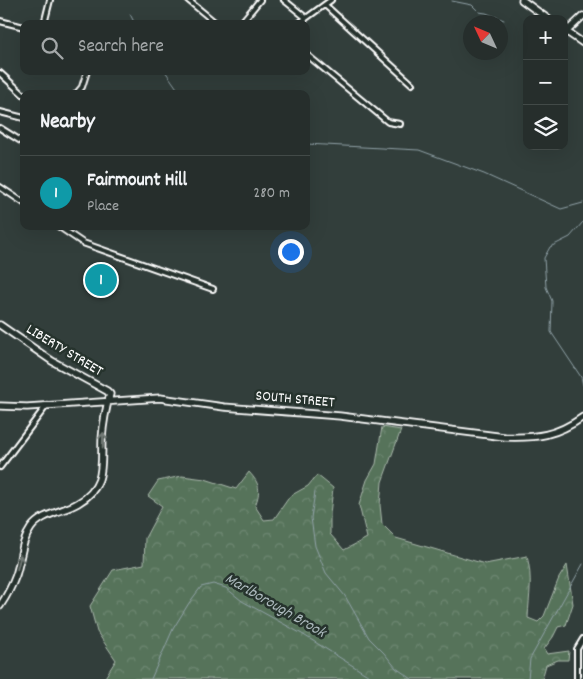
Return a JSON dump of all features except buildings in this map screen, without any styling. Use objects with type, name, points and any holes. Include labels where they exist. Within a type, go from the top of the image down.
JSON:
[{"type":"main road","points":[[522,0],[543,15]]},
{"type":"main road","points":[[568,28],[583,16]]},
{"type":"main road","points":[[568,33],[583,43]]},
{"type":"main road","name":"LIBERTY STREET","points":[[0,325],[52,361],[107,391],[110,394],[108,400]]},
{"type":"main road","name":"SOUTH STREET","points":[[0,406],[18,407],[148,398],[174,399],[221,406],[340,416],[505,437],[529,438],[541,437],[556,432],[583,417]]},
{"type":"main road","points":[[0,606],[14,579],[23,545],[32,527],[42,518],[80,502],[90,493],[99,480],[102,470],[103,433],[108,400]]},
{"type":"street","points":[[45,20],[50,0]]},
{"type":"street","points":[[188,0],[212,20]]},
{"type":"street","points":[[243,20],[260,0]]},
{"type":"street","points":[[284,0],[305,17]]},
{"type":"street","points":[[302,20],[331,0]]},
{"type":"street","points":[[325,5],[412,84]]},
{"type":"street","points":[[0,21],[20,26]]},
{"type":"street","points":[[310,57],[388,122],[400,124]]},
{"type":"street","points":[[0,73],[20,91]]},
{"type":"street","points":[[79,90],[86,75]]},
{"type":"street","points":[[0,112],[20,117]]},
{"type":"street","points":[[0,128],[20,140]]},
{"type":"street","points":[[0,187],[20,200]]},
{"type":"street","points":[[64,230],[83,242],[213,289]]},
{"type":"street","points":[[0,467],[48,405]]},
{"type":"street","points":[[577,679],[577,649],[583,639]]},
{"type":"green space","points":[[382,427],[401,430],[382,482],[380,505],[382,524],[396,538],[485,564],[527,556],[530,580],[528,618],[538,622],[544,616],[559,578],[567,565],[573,604],[566,625],[558,627],[544,649],[547,654],[569,651],[568,660],[558,660],[546,665],[542,679],[104,679],[116,660],[97,632],[90,606],[113,570],[144,564],[145,538],[162,506],[148,496],[158,481],[182,476],[205,479],[236,489],[249,472],[255,480],[259,491],[255,506],[264,520],[274,519],[290,496],[308,486],[317,475],[333,488],[330,534],[344,550],[367,538],[359,505],[367,480],[376,464]]},
{"type":"waterway","points":[[452,1],[472,5],[479,12],[491,15]]},
{"type":"waterway","points":[[130,14],[133,20]]},
{"type":"waterway","points":[[168,75],[178,90]]},
{"type":"waterway","points":[[310,144],[419,150],[484,174],[561,209],[583,203]]},
{"type":"waterway","name":"Marlborough Brook","points":[[583,222],[570,237],[550,247],[544,258],[546,287],[552,301],[551,332],[581,377],[583,385]]},
{"type":"waterway","points":[[315,492],[311,518],[315,546],[326,573],[345,596],[369,638],[396,668],[412,679]]},
{"type":"waterway","name":"Marlborough Brook","points":[[528,679],[530,659],[583,564]]},
{"type":"waterway","name":"Marlborough Brook","points":[[151,679],[173,629],[189,603],[201,587],[213,584],[226,588],[242,601],[302,634],[374,679]]},
{"type":"place","name":"Fairmount Hill","points":[[101,280]]}]
